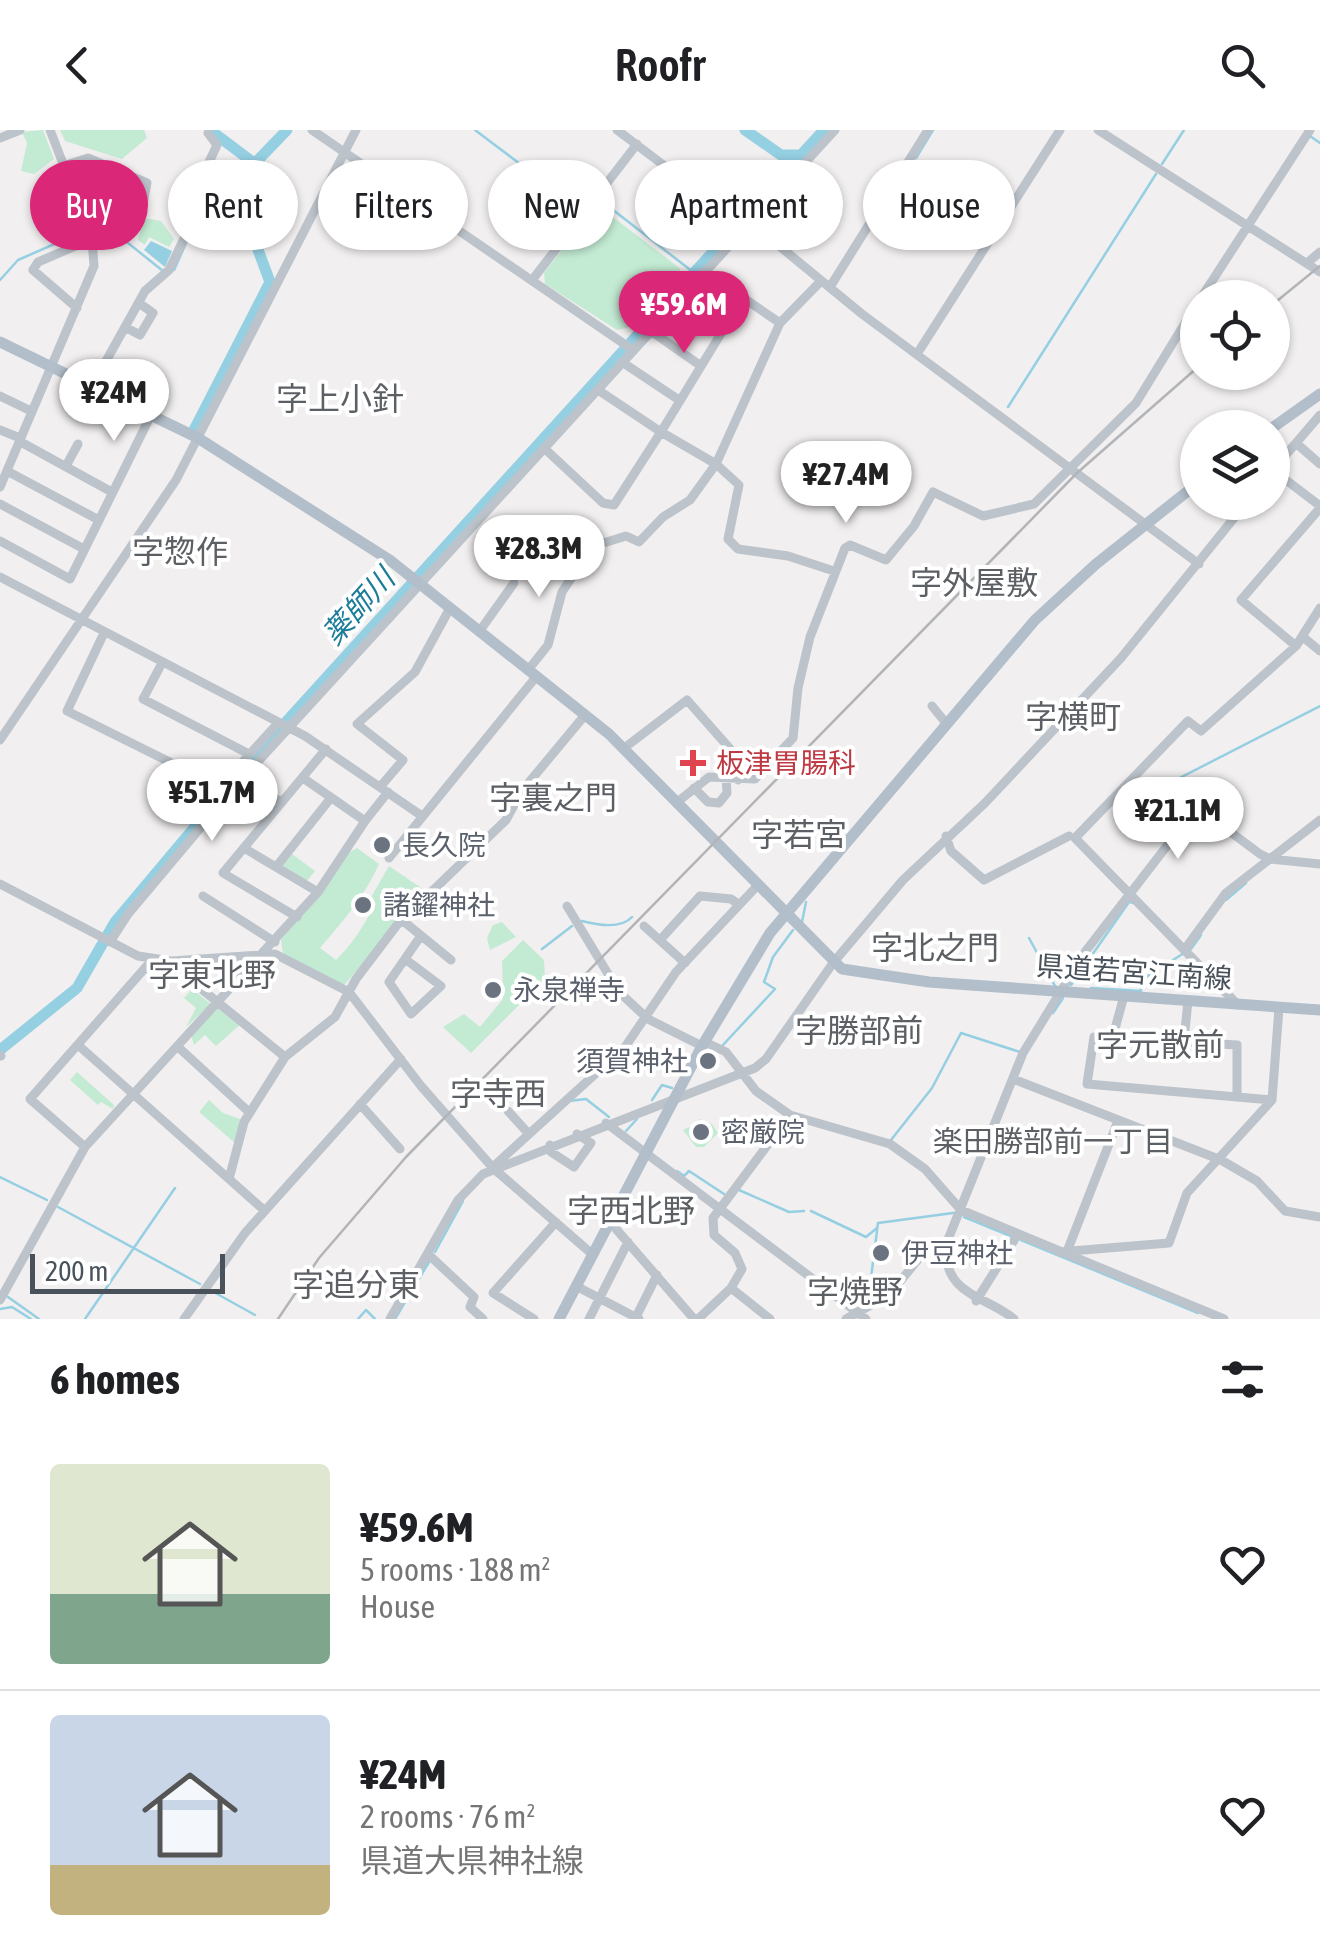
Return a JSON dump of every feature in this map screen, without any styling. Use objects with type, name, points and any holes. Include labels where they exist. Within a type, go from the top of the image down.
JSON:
[{"type":"main road","points":[[0,342],[198,438],[414,581],[623,748],[832,963]]},
{"type":"main road","points":[[1290,415],[1320,394]]},
{"type":"main road","points":[[559,1319],[703,1044],[770,932],[1035,620],[1180,497]]},
{"type":"main road","name":"県道若宮江南線","points":[[832,963],[854,974],[882,978],[1320,1010]]},
{"type":"street","points":[[0,138],[20,130]]},
{"type":"street","points":[[50,130],[61,160]]},
{"type":"street","points":[[312,130],[629,346]]},
{"type":"street","points":[[0,740],[149,523],[198,438],[356,130]]},
{"type":"street","points":[[617,130],[658,160]]},
{"type":"street","points":[[807,160],[834,130]]},
{"type":"street","points":[[389,858],[532,673],[548,645],[562,592],[597,545],[626,536],[640,542],[663,516],[690,500],[716,464],[780,323],[825,284],[928,130]]},
{"type":"street","points":[[918,354],[1060,130]]},
{"type":"street","points":[[1098,130],[1320,272]]},
{"type":"street","points":[[90,388],[147,288],[167,273],[192,222],[197,188],[217,146],[208,132]]},
{"type":"street","points":[[1212,280],[1308,133]]},
{"type":"street","points":[[533,279],[637,144]]},
{"type":"street","points":[[65,250],[38,262],[32,270],[77,308]]},
{"type":"street","points":[[0,486],[94,266],[93,250]]},
{"type":"street","points":[[105,939],[159,869],[290,728],[414,581],[598,390],[622,362],[629,346],[651,332],[725,250]]},
{"type":"street","points":[[780,250],[1199,564]]},
{"type":"street","points":[[1306,263],[1320,252]]},
{"type":"street","points":[[704,271],[780,323]]},
{"type":"street","points":[[544,448],[612,507],[742,299]]},
{"type":"street","points":[[678,300],[722,332]]},
{"type":"street","points":[[125,327],[140,335],[153,313],[139,303]]},
{"type":"street","points":[[676,803],[709,777],[755,779],[794,738],[802,666],[844,548],[850,545],[886,560],[914,526],[933,492],[979,515],[992,516],[1030,507],[1136,404],[1180,331]]},
{"type":"street","points":[[651,332],[701,366]]},
{"type":"street","points":[[622,362],[679,400]]},
{"type":"street","points":[[598,390],[716,464],[741,490],[728,540],[738,549],[788,556],[834,571]]},
{"type":"street","points":[[0,396],[31,411]]},
{"type":"street","points":[[0,541],[70,579],[110,491],[151,415]]},
{"type":"street","points":[[1290,451],[1320,415]]},
{"type":"street","points":[[0,430],[110,491]]},
{"type":"street","points":[[66,466],[78,444]]},
{"type":"street","points":[[1296,444],[1320,464]]},
{"type":"street","points":[[5,467],[97,520]]},
{"type":"street","points":[[1290,483],[1320,507],[1241,600],[1320,651]]},
{"type":"street","points":[[0,504],[84,548]]},
{"type":"street","points":[[494,1168],[742,1074],[766,1059],[832,963],[946,836],[1006,782],[1121,658],[1233,520]]},
{"type":"street","points":[[0,577],[290,728],[422,816]]},
{"type":"street","points":[[479,632],[514,583]]},
{"type":"street","points":[[0,1300],[85,1147],[318,892],[365,821],[403,760],[358,724],[415,672],[450,608]]},
{"type":"street","points":[[1238,1004],[1074,838],[1188,721],[1201,732],[1300,641],[1320,608]]},
{"type":"street","points":[[104,633],[68,711],[221,787],[278,723]]},
{"type":"street","points":[[162,663],[144,700],[249,754]]},
{"type":"street","points":[[623,748],[686,700],[739,760],[738,780]]},
{"type":"street","points":[[932,706],[946,723]]},
{"type":"street","points":[[229,1180],[250,1112],[285,1057],[336,1017],[349,992],[402,920],[506,820],[520,792],[585,715]]},
{"type":"street","points":[[296,917],[222,874],[326,750]]},
{"type":"street","points":[[694,788],[708,802],[719,802],[727,793],[726,777]]},
{"type":"street","points":[[303,778],[365,821]]},
{"type":"street","points":[[1180,783],[1197,807],[1270,859],[1320,864]]},
{"type":"street","points":[[232,791],[283,802]]},
{"type":"street","points":[[276,867],[330,799]]},
{"type":"street","points":[[1014,1319],[996,1305],[976,1301],[945,1262],[945,1246],[1024,1053],[1129,893],[1197,807]]},
{"type":"street","points":[[1186,951],[1226,893],[1320,820]]},
{"type":"street","points":[[946,836],[952,850],[984,880],[1070,836]]},
{"type":"street","points":[[244,848],[318,892]]},
{"type":"street","points":[[0,884],[152,960],[264,953],[287,958],[349,992],[494,1168],[592,1254]]},
{"type":"street","points":[[390,1319],[458,1200],[528,1133],[557,1113],[648,1019],[685,963],[758,885]]},
{"type":"street","points":[[203,896],[274,942]]},
{"type":"street","points":[[660,940],[700,896],[731,899],[738,904]]},
{"type":"street","points":[[567,906],[611,981],[648,1019],[726,1052],[766,1100],[790,1116],[890,1144],[925,1169],[961,1210],[1016,1237],[1064,1251],[1224,1319]]},
{"type":"street","points":[[402,920],[451,960]]},
{"type":"street","points":[[644,926],[685,963]]},
{"type":"street","points":[[405,959],[442,986],[411,1014],[388,982],[420,937]]},
{"type":"street","points":[[85,1147],[30,1099],[152,960]]},
{"type":"street","points":[[166,961],[285,1057]]},
{"type":"street","points":[[1113,1036],[1124,996]]},
{"type":"street","points":[[1184,1040],[1188,1000]]},
{"type":"street","points":[[1064,1251],[1169,1243],[1188,1192],[1272,1100],[1279,1008]]},
{"type":"street","points":[[1237,1096],[1240,1048],[1184,1040],[1094,1038],[1087,1084],[1272,1100]]},
{"type":"street","points":[[78,1045],[265,1211]]},
{"type":"street","points":[[177,1046],[250,1112]]},
{"type":"street","points":[[184,1319],[265,1211],[401,1059]]},
{"type":"street","points":[[1014,1079],[1221,1160],[1257,1182],[1285,1211],[1320,1217]]},
{"type":"street","points":[[360,1104],[400,1149]]},
{"type":"street","points":[[508,1111],[528,1133]]},
{"type":"street","points":[[610,1222],[696,1319],[731,1288],[741,1263],[714,1235],[713,1218],[790,1116]]},
{"type":"street","points":[[1064,1251],[1118,1121]]},
{"type":"street","points":[[606,1123],[866,1319]]},
{"type":"street","points":[[550,1145],[551,1152],[574,1167],[590,1143],[576,1134]]},
{"type":"street","points":[[534,1319],[493,1294],[556,1222]]},
{"type":"street","points":[[976,1301],[1016,1237]]},
{"type":"street","points":[[589,1319],[628,1242]]},
{"type":"street","points":[[846,1319],[889,1295],[930,1246],[945,1246]]},
{"type":"street","points":[[429,1255],[467,1287],[474,1297],[470,1308],[482,1319]]},
{"type":"street","points":[[576,1286],[636,1318],[657,1275]]},
{"type":"street","points":[[731,1288],[770,1319]]},
{"type":"green space","points":[[43,130],[54,159],[30,160],[30,173],[21,171],[27,143],[22,132]]},
{"type":"green space","points":[[60,130],[144,130],[147,138],[122,159],[65,141]]},
{"type":"green space","points":[[148,219],[161,221],[168,231],[168,246],[149,237]]},
{"type":"green space","points":[[615,219],[635,234],[635,250],[656,250],[681,269],[627,328],[617,330],[545,284],[544,273],[562,250],[615,250]]},
{"type":"green space","name":"諸鑃神社","points":[[357,848],[379,864],[360,898],[320,948],[336,960],[354,940],[376,904],[370,899],[389,866],[427,892],[344,985],[283,954],[281,940],[343,856]]},
{"type":"green space","points":[[292,854],[315,871],[306,882],[282,866]]},
{"type":"green space","points":[[502,922],[516,937],[490,950],[487,938],[493,925]]},
{"type":"green space","points":[[523,940],[544,960],[545,979],[471,1053],[443,1027],[464,1014],[480,1027],[503,999],[502,961]]},
{"type":"green space","points":[[192,989],[211,1004],[186,1027],[196,1008],[184,998]]},
{"type":"green space","points":[[220,1006],[241,1024],[216,1046],[205,1035],[194,1045],[191,1035]]},
{"type":"green space","points":[[77,1072],[114,1105],[113,1109],[101,1102],[98,1105],[70,1080]]},
{"type":"green space","points":[[209,1100],[223,1113],[240,1119],[235,1143],[199,1112]]},
{"type":"green space","points":[[699,1119],[712,1124],[718,1133],[704,1147],[696,1147],[683,1130],[689,1127],[695,1136],[705,1137],[705,1129],[693,1127]]},
{"type":"water","points":[[151,241],[172,251],[165,267],[144,250],[148,250]]},
{"type":"waterway","points":[[210,130],[250,160]]},
{"type":"waterway","points":[[193,432],[270,282],[234,185],[287,130]]},
{"type":"waterway","points":[[475,130],[515,160]]},
{"type":"waterway","points":[[745,130],[781,155],[801,155],[824,130]]},
{"type":"waterway","points":[[916,158],[933,130]]},
{"type":"waterway","points":[[1162,164],[1184,130]]},
{"type":"waterway","points":[[1310,136],[1320,143]]},
{"type":"waterway","name":"薬師川","points":[[0,1050],[77,988],[115,922],[247,765],[801,155]]},
{"type":"waterway","points":[[1008,407],[1156,174]]},
{"type":"waterway","points":[[615,211],[693,272]]},
{"type":"waterway","points":[[0,280],[18,260],[41,250]]},
{"type":"waterway","points":[[137,250],[163,271]]},
{"type":"waterway","points":[[174,270],[183,250]]},
{"type":"waterway","points":[[1164,786],[1320,706]]},
{"type":"waterway","points":[[1226,900],[1246,883]]},
{"type":"waterway","points":[[802,922],[806,902]]},
{"type":"waterway","points":[[1071,985],[1129,902],[1134,903]]},
{"type":"waterway","points":[[582,921],[615,925],[632,917]]},
{"type":"waterway","points":[[542,949],[572,926]]},
{"type":"waterway","points":[[722,1046],[775,989],[764,982],[773,957],[793,930]]},
{"type":"waterway","points":[[1191,949],[1201,935]]},
{"type":"waterway","points":[[1029,938],[1055,986]]},
{"type":"waterway","points":[[1091,988],[1141,991],[1140,981],[1184,953]]},
{"type":"waterway","points":[[1053,1013],[1063,998]]},
{"type":"waterway","points":[[891,1140],[932,1088],[961,1033],[1020,1052]]},
{"type":"waterway","points":[[652,1100],[662,1085],[672,1088]]},
{"type":"waterway","points":[[569,1101],[586,1099],[609,1117]]},
{"type":"waterway","points":[[626,1131],[637,1119]]},
{"type":"waterway","points":[[677,1171],[684,1176],[689,1171],[724,1194]]},
{"type":"waterway","points":[[0,1177],[47,1200]]},
{"type":"waterway","points":[[85,1319],[175,1188]]},
{"type":"waterway","points":[[739,1190],[789,1212],[804,1211]]},
{"type":"waterway","points":[[435,1252],[463,1201]]},
{"type":"waterway","points":[[58,1207],[200,1284]]},
{"type":"waterway","points":[[811,1211],[866,1237],[877,1228]]},
{"type":"waterway","points":[[868,1301],[878,1223],[953,1213]]},
{"type":"waterway","points":[[964,1217],[1013,1237]]},
{"type":"waterway","points":[[1021,1240],[1198,1313]]},
{"type":"waterway","points":[[395,1319],[429,1262]]},
{"type":"waterway","points":[[210,1290],[255,1315]]},
{"type":"waterway","points":[[8,1297],[39,1319]]},
{"type":"waterway","points":[[0,1309],[12,1307],[31,1319]]},
{"type":"waterway","points":[[358,1319],[366,1310],[375,1319]]},
{"type":"railway","points":[[1290,290],[1320,266]]},
{"type":"railway","points":[[278,1319],[319,1258],[406,1157],[1077,473],[1180,383]]},
{"type":"place","name":"板津胃腸科","points":[[693,763]]},
{"type":"place","name":"長久院","points":[[382,845]]},
{"type":"place","name":"諸鑃神社","points":[[363,905]]},
{"type":"place","name":"永泉禅寺","points":[[493,990]]},
{"type":"place","name":"須賀神社","points":[[708,1061]]},
{"type":"place","name":"密厳院","points":[[701,1132]]},
{"type":"place","name":"伊豆神社","points":[[881,1253]]},
{"type":"district","name":"字上小針","points":[[340,398]]},
{"type":"district","name":"字惣作","points":[[180,551]]},
{"type":"district","name":"字外屋敷","points":[[974,582]]},
{"type":"district","name":"字横町","points":[[1073,716]]},
{"type":"district","name":"字裏之門","points":[[553,797]]},
{"type":"district","name":"字若宮","points":[[799,834]]},
{"type":"district","name":"字北之門","points":[[935,947]]},
{"type":"district","name":"字東北野","points":[[212,974]]},
{"type":"district","name":"字勝部前","points":[[859,1030]]},
{"type":"district","name":"字元散前","points":[[1160,1044]]},
{"type":"district","name":"字寺西","points":[[498,1093]]},
{"type":"district","name":"楽田勝部前一丁目","points":[[1053,1141]]},
{"type":"district","name":"字西北野","points":[[631,1210]]},
{"type":"district","name":"字追分東","points":[[356,1284]]},
{"type":"district","name":"字焼野","points":[[855,1291]]}]
